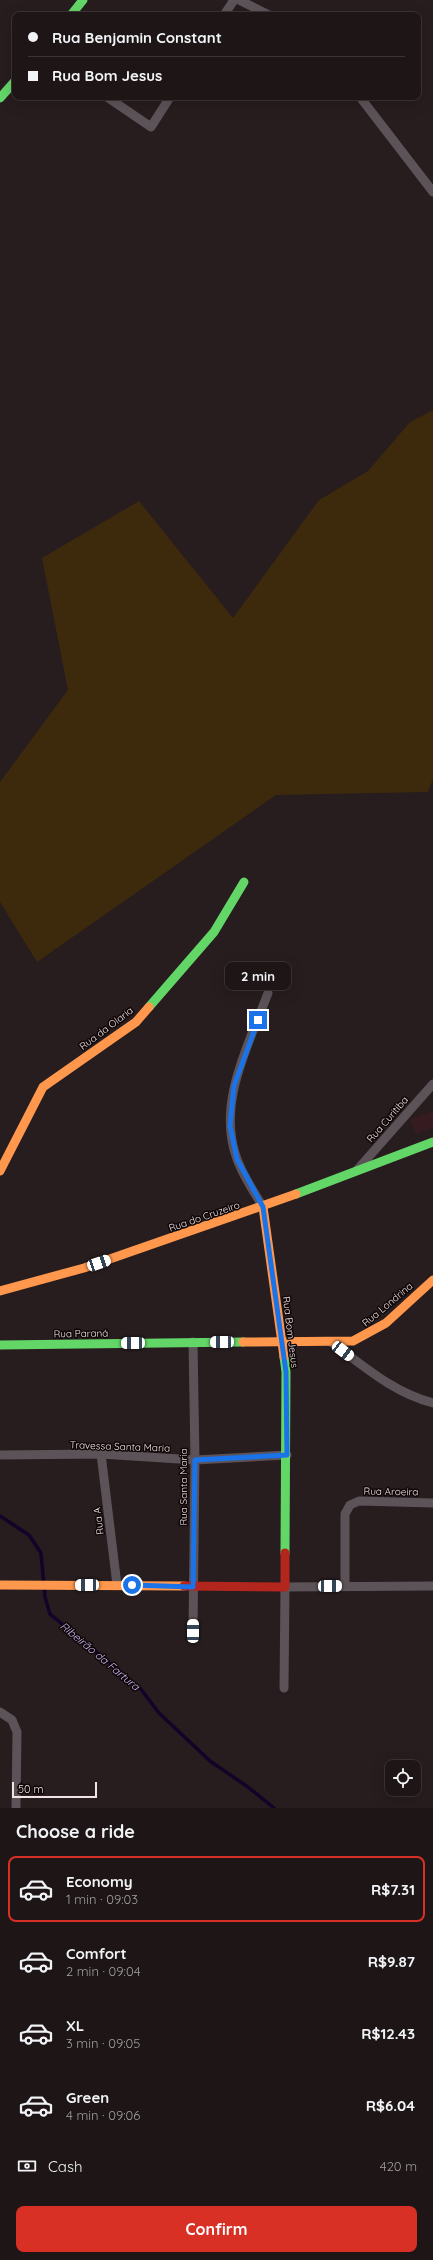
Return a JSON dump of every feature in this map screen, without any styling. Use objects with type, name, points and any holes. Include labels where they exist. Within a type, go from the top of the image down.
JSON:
[{"type":"street","points":[[73,12],[83,0]]},
{"type":"street","points":[[226,12],[234,0]]},
{"type":"street","points":[[239,0],[263,12]]},
{"type":"street","points":[[0,98],[12,84]]},
{"type":"street","points":[[111,100],[151,127],[168,100]]},
{"type":"street","points":[[362,100],[433,192]]},
{"type":"street","name":"Rua da Olaria","points":[[0,1171],[43,1087],[136,1022],[214,932],[244,882]]},
{"type":"street","name":"Rua Bom Jesus","points":[[268,993],[234,1086],[230,1126],[237,1159],[263,1207],[286,1372],[287,1455],[284,1688]]},
{"type":"street","name":"Rua Curitiba","points":[[358,1169],[433,1084]]},
{"type":"street","name":"Rua do Cruzeiro","points":[[0,1291],[84,1268],[263,1207],[358,1169],[433,1142]]},
{"type":"street","name":"Rua Londrina","points":[[353,1341],[367,1336],[383,1325],[433,1280]]},
{"type":"street","name":"Rua Paraná","points":[[0,1345],[353,1341]]},
{"type":"street","name":"Rua Santa Maria","points":[[193,1342],[195,1460],[193,1631]]},
{"type":"street","points":[[331,1342],[393,1388],[412,1397],[433,1403]]},
{"type":"street","name":"Travessa Santa Maria","points":[[0,1455],[101,1454],[195,1460],[287,1455]]},
{"type":"street","name":"Rua A","points":[[101,1454],[117,1584]]},
{"type":"street","name":"Rua Aroeira","points":[[345,1586],[345,1514],[350,1505],[359,1501],[433,1503]]},
{"type":"street","points":[[0,1585],[34,1586],[117,1584],[193,1587],[433,1586]]},
{"type":"street","points":[[0,1712],[12,1720],[17,1732],[16,1808]]},
{"type":"shaded area","points":[[433,410],[433,779],[428,792],[276,795],[37,962],[0,902],[0,782],[68,690],[42,558],[139,501],[233,618],[319,500],[368,471],[410,422]]},
{"type":"shaded area","points":[[433,1111],[433,1128],[416,1134],[410,1119]]},
{"type":"waterway","name":"Ribeirão da Fartura","points":[[0,1516],[29,1535],[41,1553],[45,1597],[50,1614],[140,1688],[159,1713],[210,1761],[248,1787],[274,1808]]},
{"type":"traffic: fast","points":[[73,12],[83,0]]},
{"type":"traffic: fast","points":[[0,98],[12,84]]},
{"type":"traffic: fast","points":[[149,1007],[214,932],[244,882]]},
{"type":"traffic: fast","points":[[296,1194],[433,1142]]},
{"type":"traffic: fast","points":[[0,1345],[243,1342]]},
{"type":"traffic: fast","points":[[284,1357],[286,1372],[285,1553]]},
{"type":"traffic: slow","points":[[0,1171],[43,1087],[136,1022],[149,1007]]},
{"type":"traffic: slow","points":[[0,1291],[84,1268],[296,1194]]},
{"type":"traffic: slow","points":[[263,1207],[284,1357]]},
{"type":"traffic: slow","points":[[243,1342],[353,1341],[386,1323],[433,1280]]},
{"type":"traffic: slow","points":[[0,1585],[184,1586]]},
{"type":"traffic: jam","points":[[184,1586],[285,1587],[285,1553]]},
{"type":"route","points":[[132,1585],[193,1587],[195,1460],[287,1455],[286,1372],[263,1207],[237,1159],[230,1126],[234,1086],[258,1020]]}]
